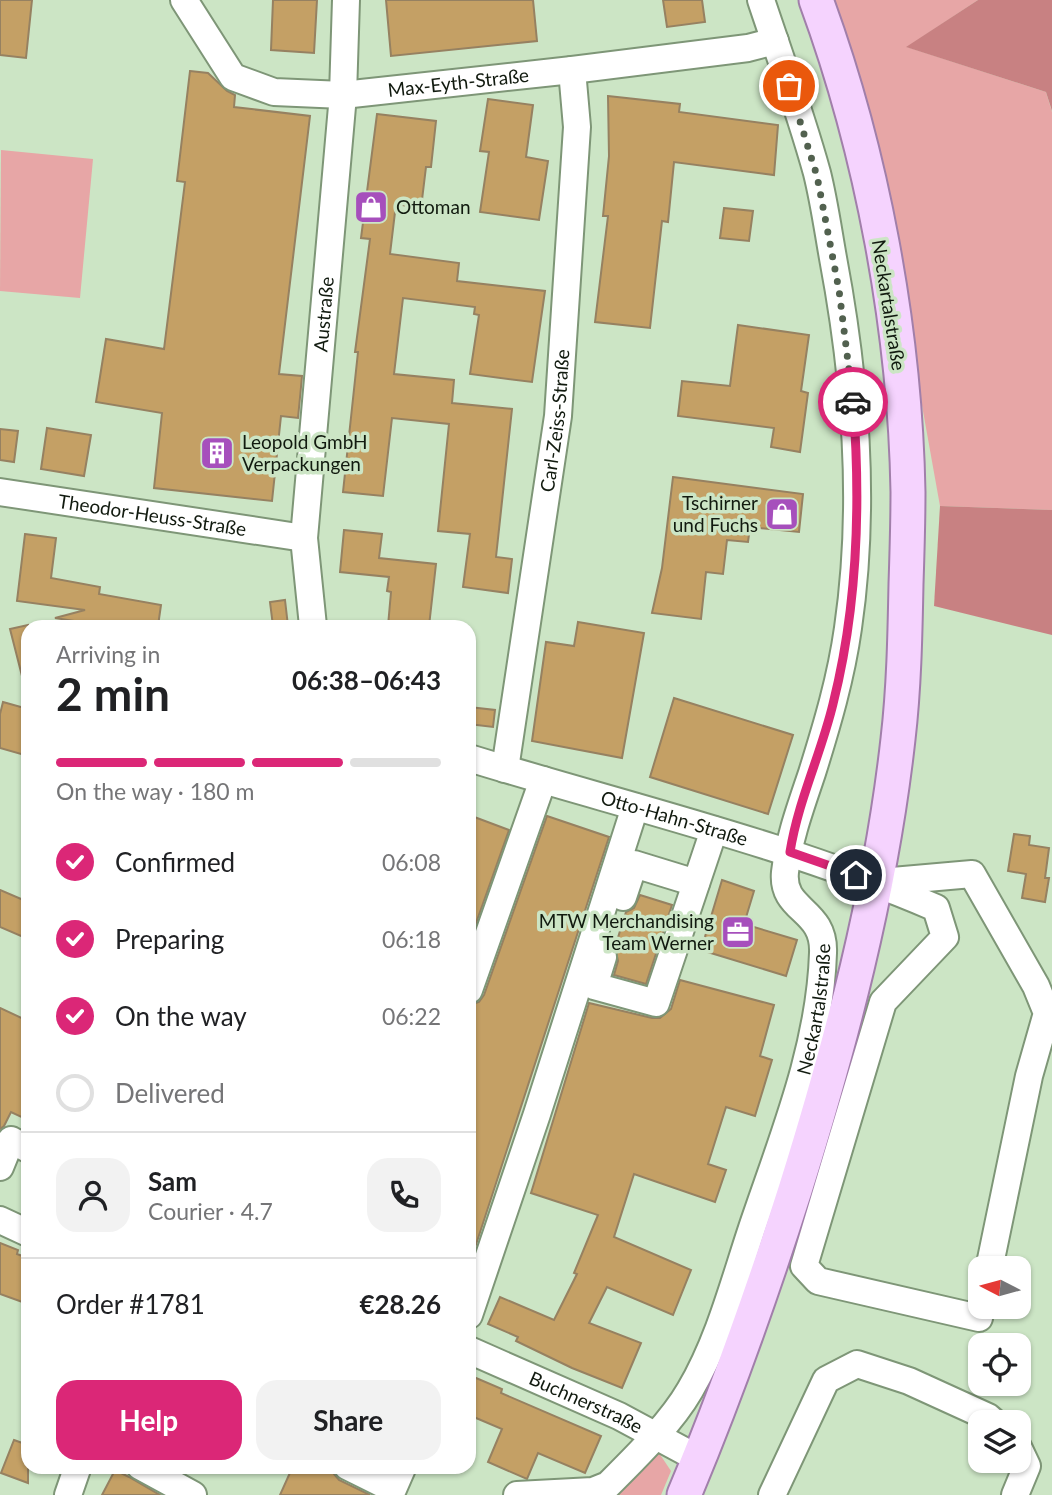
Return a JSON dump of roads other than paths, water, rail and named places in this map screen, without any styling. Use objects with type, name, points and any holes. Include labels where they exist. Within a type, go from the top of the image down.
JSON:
[{"type":"main road","name":"Neckartalstraße","points":[[684,1495],[779,1239],[812,1137],[844,1022],[876,882],[899,738],[906,617],[908,491],[900,372],[888,277],[848,99],[816,0]]},
{"type":"street","name":"Max-Eyth-Straße","points":[[184,0],[233,77],[274,92],[343,95],[572,70],[748,48],[775,41]]},
{"type":"street","name":"Austraße","points":[[312,620],[304,538],[343,95],[346,0]]},
{"type":"street","name":"Neckartalstraße","points":[[517,1495],[593,1491],[608,1486],[682,1404],[707,1356],[787,1124],[810,1042],[824,949],[821,931],[815,921],[795,904],[786,887],[785,875],[794,826],[833,704],[848,628],[856,546],[858,465],[850,370],[839,290],[817,176],[761,0]]},
{"type":"street","name":"Carl-Zeiss-Straße","points":[[505,769],[558,416],[577,127],[572,70]]},
{"type":"street","name":"Theodor-Heuss-Straße","points":[[0,492],[304,538]]},
{"type":"street","name":"Otto-Hahn-Straße","points":[[476,760],[790,852],[876,882],[936,908],[945,937],[883,1003],[804,1266],[818,1281],[968,1315]]},
{"type":"street","points":[[476,970],[543,780]]},
{"type":"street","points":[[476,1294],[635,807]]},
{"type":"street","points":[[696,883],[634,864],[594,986],[656,1003],[714,830]]},
{"type":"street","points":[[876,882],[972,874],[1036,986],[1047,1013],[1029,1076],[992,1256]]},
{"type":"street","points":[[0,1167],[11,1140],[21,1145]]},
{"type":"street","points":[[0,1220],[21,1230]]},
{"type":"street","name":"Buchnerstraße","points":[[476,1353],[619,1416],[699,1459]]},
{"type":"street","points":[[772,1495],[826,1380],[857,1364],[909,1381],[968,1410]]},
{"type":"street","points":[[1015,1495],[1024,1473]]},
{"type":"street","points":[[68,1495],[75,1474]]},
{"type":"street","points":[[155,1474],[193,1495]]},
{"type":"street","points":[[363,1474],[393,1489],[400,1474]]},
{"type":"place","name":"Ottoman","points":[[371,207]]},
{"type":"place","name":"Leopold GmbH Verpackungen","points":[[217,453]]},
{"type":"place","name":"Tschirner und Fuchs","points":[[782,514]]},
{"type":"place","name":"MTW Merchandising Team Werner","points":[[738,932]]}]
